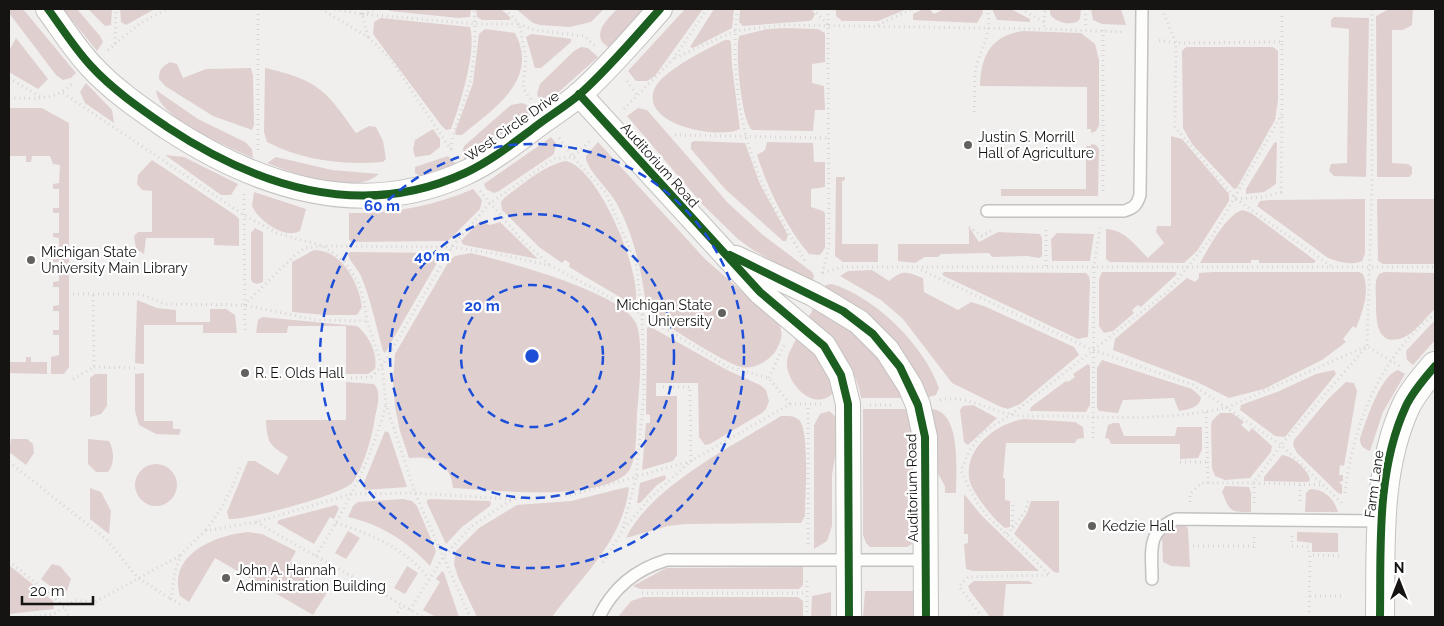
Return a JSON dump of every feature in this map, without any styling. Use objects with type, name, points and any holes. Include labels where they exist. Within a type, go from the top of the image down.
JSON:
[{"type":"street","name":"West Circle Drive","points":[[48,9],[91,66],[131,101],[182,137],[253,173],[289,187],[330,195],[366,197],[396,195],[432,186],[467,172],[508,147],[579,94],[612,62],[660,9]]},
{"type":"street","name":"Auditorium Road","points":[[579,94],[760,292],[824,346],[841,375],[848,404],[849,617]]},
{"type":"street","name":"Auditorium Road","points":[[723,252],[813,294],[859,322],[887,350],[900,367],[918,405],[925,436],[926,617]]},
{"type":"street","name":"Farm Lane","points":[[1380,617],[1381,521],[1388,460],[1407,404],[1429,373]]},
{"type":"lane","points":[[987,211],[1104,211],[1132,209],[1137,204],[1140,195],[1142,9]]},
{"type":"lane","points":[[1152,579],[1152,546],[1156,531],[1164,524],[1176,519],[1381,521]]},
{"type":"lane","points":[[599,617],[620,586],[650,565],[667,560],[808,558],[926,560]]},
{"type":"path","points":[[115,44],[139,24],[167,9]]},
{"type":"path","points":[[321,9],[368,37],[390,58],[489,204],[520,238],[551,266],[642,314],[728,367],[769,378],[790,404]]},
{"type":"path","points":[[335,9],[362,14],[475,24],[520,24]]},
{"type":"path","points":[[363,9],[362,14],[368,37]]},
{"type":"path","points":[[362,14],[375,9]]},
{"type":"path","points":[[451,150],[453,130],[470,81],[475,24],[474,9]]},
{"type":"path","points":[[504,9],[520,24],[534,30],[584,36],[612,62],[638,97]]},
{"type":"path","points":[[351,378],[371,377],[382,366],[452,247],[489,204],[553,159],[573,157],[638,97],[674,58],[707,9]]},
{"type":"path","points":[[738,9],[735,31],[736,81],[746,136],[766,190],[804,261]]},
{"type":"path","points":[[813,9],[828,25]]},
{"type":"path","points":[[828,9],[827,138],[829,246],[823,273],[842,267],[918,269],[1046,267],[1435,267]]},
{"type":"path","points":[[877,26],[912,9]]},
{"type":"path","points":[[974,112],[975,73],[988,38],[990,27],[987,9]]},
{"type":"path","points":[[1022,9],[1044,22]]},
{"type":"path","points":[[1044,9],[1044,29]]},
{"type":"path","points":[[1085,9],[1086,29]]},
{"type":"path","points":[[1162,9],[1176,43],[1175,127],[1236,199],[1331,266]]},
{"type":"path","points":[[1190,519],[1190,494],[1201,483],[1254,483],[1281,445],[1368,346],[1368,268],[1372,186],[1372,9]]},
{"type":"path","points":[[1236,199],[1281,192],[1282,16]]},
{"type":"path","points":[[520,24],[526,58],[523,88],[573,157],[606,193],[636,263],[642,314],[644,393],[636,478],[622,531]]},
{"type":"path","points":[[674,58],[735,31],[783,25],[1086,29],[1126,32],[1142,38],[1176,43],[1282,42]]},
{"type":"path","points":[[1093,438],[1092,350],[1094,267],[1104,211],[1103,30]]},
{"type":"path","points":[[9,78],[42,98]]},
{"type":"path","points":[[63,93],[244,216],[277,233],[323,246],[344,261],[358,282],[367,321],[382,366],[386,404],[415,493],[470,617]]},
{"type":"path","points":[[982,617],[959,586],[968,576],[1050,575],[976,503],[961,471],[969,451],[983,432],[1012,414],[1167,292],[1212,238],[1236,199],[1282,114]]},
{"type":"path","points":[[675,135],[827,138]]},
{"type":"path","points":[[1046,230],[1046,267]]},
{"type":"path","points":[[244,305],[295,255],[305,248],[323,246],[452,247],[504,255],[551,266]]},
{"type":"path","points":[[918,269],[1092,350],[1194,385],[1281,445],[1344,506]]},
{"type":"path","points":[[73,294],[140,294],[164,304],[244,305],[316,320],[367,321]]},
{"type":"path","points":[[94,294],[94,367]]},
{"type":"path","points":[[1345,493],[1349,465],[1358,428],[1377,383],[1411,337],[1435,314]]},
{"type":"path","points":[[1368,346],[1392,361],[1429,373]]},
{"type":"path","points":[[602,564],[622,531],[651,497],[692,461],[790,404],[918,405],[950,398],[968,400],[1012,414],[1093,418],[1206,412],[1228,407],[1368,346]]},
{"type":"path","points":[[74,379],[94,367],[136,368]]},
{"type":"path","points":[[662,387],[690,387],[692,461]]},
{"type":"path","points":[[316,556],[362,475],[376,439],[386,404]]},
{"type":"path","points":[[807,617],[808,404]]},
{"type":"path","points":[[1206,412],[1208,483]]},
{"type":"path","points":[[205,531],[256,522],[351,494],[415,493],[512,499],[572,495],[692,461]]},
{"type":"path","points":[[9,462],[107,540],[138,578],[180,604]]},
{"type":"path","points":[[1180,462],[1207,462]]},
{"type":"path","points":[[30,617],[54,614],[75,600],[95,602],[181,554],[205,531],[221,510],[240,467]]},
{"type":"path","points":[[410,610],[444,556],[472,526],[512,499]]},
{"type":"path","points":[[1012,528],[1013,501]]},
{"type":"path","points":[[1007,534],[1022,517],[1028,501]]},
{"type":"path","points":[[256,522],[423,617]]},
{"type":"path","points":[[336,523],[385,541],[403,552],[429,579]]},
{"type":"path","points":[[1193,546],[1254,546]]},
{"type":"path","points":[[171,599],[175,571],[181,554]]},
{"type":"path","points":[[1309,617],[1310,555],[1343,556]]},
{"type":"path","points":[[9,561],[64,606],[69,617]]},
{"type":"path","points":[[634,593],[807,593]]},
{"type":"path","points":[[1310,596],[1342,596]]},
{"type":"path","points":[[395,617],[402,605]]},
{"type":"shaded area","points":[[9,9],[23,9],[76,73],[71,78],[63,80],[56,75],[9,13]]},
{"type":"shaded area","points":[[63,9],[77,9],[100,36],[103,42],[97,51]]},
{"type":"shaded area","points":[[88,9],[112,9],[111,25],[105,26]]},
{"type":"shaded area","points":[[120,9],[155,9],[126,25],[121,22]]},
{"type":"shaded area","points":[[387,9],[471,9],[470,17],[458,18],[390,11]]},
{"type":"shaded area","points":[[476,9],[501,9],[510,17],[510,20],[482,20],[477,17]]},
{"type":"shaded area","points":[[516,9],[604,9],[591,22],[570,27],[533,23]]},
{"type":"shaded area","points":[[617,9],[645,9],[609,48],[602,42],[600,33],[604,24]]},
{"type":"shaded area","points":[[685,9],[703,9],[655,76],[647,81],[636,81],[628,71]]},
{"type":"shaded area","points":[[714,9],[734,9],[732,28],[693,48],[690,47]]},
{"type":"shaded area","points":[[740,9],[811,9],[815,14],[812,20],[808,21],[743,26],[739,22]]},
{"type":"shaded area","points":[[836,9],[907,9],[878,21],[842,21],[836,16]]},
{"type":"shaded area","points":[[923,9],[929,9],[934,14],[944,9],[982,9],[983,13],[977,23],[913,20],[913,14]]},
{"type":"shaded area","points":[[992,9],[1011,9],[1030,19],[1030,22],[997,20]]},
{"type":"shaded area","points":[[1050,9],[1081,9],[1080,19],[1073,23],[1060,22],[1052,17]]},
{"type":"shaded area","points":[[1091,9],[1121,9],[1126,25],[1102,24],[1093,20]]},
{"type":"shaded area","points":[[1389,9],[1413,9],[1412,25],[1403,30],[1392,30],[1392,163],[1408,164],[1412,167],[1412,174],[1409,177],[1377,177],[1376,16]]},
{"type":"shaded area","points":[[1334,17],[1369,18],[1366,177],[1334,176],[1329,171],[1331,164],[1347,163],[1349,29],[1331,27],[1331,20]]},
{"type":"shaded area","points":[[381,18],[470,27],[472,37],[469,63],[463,93],[451,129],[446,130],[441,125],[373,34],[374,22]]},
{"type":"shaded area","points":[[485,29],[515,33],[521,50],[522,65],[517,79],[499,104],[462,135],[456,135],[455,132],[473,83],[479,34]]},
{"type":"shaded area","points":[[767,29],[818,29],[825,33],[825,62],[812,64],[812,83],[824,86],[825,110],[815,110],[813,131],[752,130],[748,124],[742,100],[738,56],[739,36]]},
{"type":"shaded area","points":[[1022,31],[1081,33],[1095,44],[1099,60],[1099,126],[1096,131],[1091,133],[1091,129],[1087,129],[1087,87],[980,86],[982,66],[989,50],[1002,38]]},
{"type":"shaded area","points":[[531,34],[571,39],[571,42],[541,68],[535,68],[526,37]]},
{"type":"shaded area","points":[[16,38],[48,79],[38,89],[9,72],[9,51]]},
{"type":"shaded area","points":[[725,40],[731,42],[740,129],[730,132],[700,131],[670,121],[659,112],[653,102],[654,90],[658,83],[685,61]]},
{"type":"shaded area","points":[[581,47],[588,48],[598,57],[543,106],[537,94],[540,84],[574,51]]},
{"type":"shaded area","points":[[1186,47],[1273,47],[1278,51],[1278,100],[1275,120],[1237,188],[1234,189],[1192,144],[1183,128],[1182,51]]},
{"type":"shaded area","points":[[170,62],[177,64],[183,78],[206,69],[251,68],[253,76],[254,125],[252,130],[213,116],[165,86],[159,79],[160,71]]},
{"type":"shaded area","points":[[265,68],[297,77],[319,89],[337,106],[356,133],[369,126],[376,127],[383,141],[386,159],[383,162],[368,163],[324,160],[295,154],[267,142],[264,132]]},
{"type":"shaded area","points":[[86,83],[112,110],[114,123],[85,103],[80,92]]},
{"type":"shaded area","points":[[156,90],[198,119],[245,142],[252,149],[253,158],[196,131],[181,121],[160,101]]},
{"type":"shaded area","points":[[522,103],[527,105],[532,114],[465,159],[462,154],[464,146],[511,105]]},
{"type":"shaded area","points":[[9,108],[42,108],[69,123],[69,367],[64,374],[51,374],[51,357],[59,355],[59,335],[53,335],[53,330],[59,330],[59,311],[53,311],[53,306],[59,305],[59,287],[53,287],[53,282],[59,281],[59,262],[53,262],[53,258],[59,257],[59,238],[53,237],[53,233],[59,233],[59,213],[53,213],[53,208],[59,208],[59,189],[53,189],[53,184],[59,183],[60,165],[53,164],[50,156],[32,156],[31,162],[26,162],[26,156],[9,156]]},
{"type":"shaded area","points":[[638,108],[647,110],[728,203],[763,235],[812,272],[814,276],[812,283],[753,250],[738,239],[703,205],[627,116]]},
{"type":"shaded area","points":[[433,129],[440,139],[440,147],[430,155],[415,157],[413,149],[415,140]]},
{"type":"shaded area","points":[[1171,136],[1182,139],[1229,194],[1229,201],[1197,251],[1184,263],[1110,262],[1106,259],[1106,229],[1124,235],[1148,258],[1164,243],[1156,232],[1157,226],[1171,226]]},
{"type":"shaded area","points":[[551,137],[556,143],[554,154],[499,191],[494,193],[486,189],[484,184]]},
{"type":"shaded area","points":[[694,141],[745,143],[760,184],[788,235],[786,241],[783,241],[725,189],[691,149],[691,143]]},
{"type":"shaded area","points":[[598,142],[705,259],[779,324],[782,335],[775,352],[769,359],[751,367],[741,367],[722,359],[666,325],[649,312],[636,253],[628,228],[614,198],[592,172],[586,160],[586,156]]},
{"type":"shaded area","points":[[767,142],[813,143],[814,162],[825,162],[825,187],[811,189],[811,207],[825,213],[825,248],[820,255],[809,254],[785,220],[772,194],[757,155],[765,150]]},
{"type":"shaded area","points":[[1277,142],[1276,184],[1264,192],[1246,194],[1246,189],[1274,143]]},
{"type":"shaded area","points":[[1091,144],[1096,145],[1099,149],[1098,196],[1001,196],[1001,189],[1086,189],[1086,146],[1091,146]]},
{"type":"shaded area","points":[[165,155],[184,157],[238,184],[231,195],[221,195]]},
{"type":"shaded area","points":[[448,156],[456,164],[420,176],[415,173],[415,167]]},
{"type":"shaded area","points":[[276,157],[332,170],[379,174],[368,181],[354,184],[339,184],[293,173],[267,163]]},
{"type":"shaded area","points":[[152,160],[235,215],[239,219],[239,246],[214,245],[214,238],[146,238],[144,254],[136,249],[134,236],[138,232],[152,232],[152,191],[142,190],[137,184],[138,175]]},
{"type":"shaded area","points":[[566,161],[579,168],[592,182],[616,224],[633,271],[636,291],[635,306],[569,267],[570,263],[565,260],[562,263],[539,247],[502,210],[501,202],[504,198],[541,171]]},
{"type":"shaded area","points":[[836,177],[845,177],[845,180],[842,181],[842,244],[878,244],[878,262],[843,262],[835,256]]},
{"type":"shaded area","points":[[473,189],[482,200],[480,209],[448,241],[352,242],[349,240],[349,213],[381,212],[412,208],[443,200]]},
{"type":"shaded area","points":[[254,192],[306,209],[300,231],[287,233],[280,231],[260,217],[252,206]]},
{"type":"shaded area","points":[[1365,199],[1365,254],[1362,261],[1354,263],[1328,258],[1257,206],[1260,201],[1269,200]]},
{"type":"shaded area","points":[[1377,199],[1435,199],[1435,264],[1383,264],[1378,261]]},
{"type":"shaded area","points":[[1243,210],[1251,213],[1316,261],[1314,263],[1259,263],[1259,260],[1251,260],[1251,263],[1200,263],[1224,224]]},
{"type":"shaded area","points":[[480,221],[490,225],[500,222],[538,259],[464,245],[461,241]]},
{"type":"shaded area","points":[[969,227],[979,242],[998,232],[1040,234],[1042,238],[1042,256],[1039,258],[1027,256],[992,257],[989,253],[941,254],[938,257],[925,257],[915,263],[898,261],[898,244],[969,244]]},
{"type":"shaded area","points":[[255,228],[263,232],[263,282],[257,284],[252,282],[251,278],[251,233]]},
{"type":"shaded area","points":[[1057,233],[1094,234],[1090,261],[1052,261],[1051,239]]},
{"type":"shaded area","points":[[314,250],[324,251],[333,256],[341,262],[353,278],[362,307],[357,315],[292,312],[292,262]]},
{"type":"shaded area","points":[[348,253],[440,253],[441,256],[385,353],[365,285],[360,273],[348,256]]},
{"type":"shaded area","points":[[471,253],[534,270],[586,289],[626,311],[636,323],[640,342],[640,381],[636,438],[632,464],[625,475],[609,483],[589,489],[566,492],[517,492],[453,488],[449,472],[439,462],[425,458],[409,458],[400,431],[395,407],[393,381],[395,354],[449,261],[455,256]]},
{"type":"shaded area","points":[[872,270],[889,281],[902,273],[913,274],[923,278],[924,292],[958,310],[971,302],[984,306],[1074,347],[1079,355],[1020,404],[1008,409],[1001,407],[952,383],[903,319],[881,300],[840,276],[848,271]]},
{"type":"shaded area","points":[[944,272],[1086,273],[1089,276],[1090,283],[1088,337],[1078,339],[944,276],[942,274]]},
{"type":"shaded area","points":[[1102,272],[1175,272],[1177,274],[1141,307],[1138,305],[1132,310],[1134,313],[1113,331],[1104,333],[1099,326],[1099,279]]},
{"type":"shaded area","points":[[1359,272],[1363,274],[1365,280],[1365,301],[1356,328],[1353,326],[1343,339],[1346,342],[1322,360],[1264,389],[1229,398],[1197,382],[1113,350],[1115,339],[1187,278],[1195,282],[1199,278],[1199,273]]},
{"type":"shaded area","points":[[1384,272],[1435,273],[1435,309],[1414,331],[1399,339],[1391,340],[1385,338],[1378,328],[1376,283],[1379,274]]},
{"type":"shaded area","points":[[832,284],[848,290],[865,300],[896,325],[922,355],[932,372],[939,388],[936,395],[926,398],[909,362],[894,342],[822,289],[826,285]]},
{"type":"shaded area","points":[[137,300],[157,308],[176,310],[176,322],[210,322],[210,309],[226,309],[235,315],[237,333],[203,333],[203,325],[144,325],[144,364],[135,363]]},
{"type":"shaded area","points":[[814,307],[856,334],[886,365],[904,398],[861,398],[854,374],[848,364],[833,345],[807,320]]},
{"type":"shaded area","points":[[262,317],[357,326],[372,345],[376,363],[375,369],[368,374],[346,374],[346,326],[288,326],[287,333],[256,333],[258,320]]},
{"type":"shaded area","points":[[1435,320],[1435,340],[1413,365],[1407,360],[1406,351]]},
{"type":"shaded area","points":[[649,326],[727,370],[760,385],[766,390],[769,401],[762,413],[710,444],[705,445],[699,437],[698,383],[656,383],[656,396],[677,396],[677,455],[673,461],[642,470],[646,423],[650,423],[650,415],[646,414],[647,328]]},
{"type":"shaded area","points":[[796,339],[820,359],[830,373],[834,392],[826,398],[818,400],[810,398],[796,386],[791,378],[787,361],[789,352]]},
{"type":"shaded area","points":[[26,357],[31,357],[31,362],[47,362],[47,374],[9,373],[9,362],[26,362]]},
{"type":"shaded area","points":[[1102,360],[1192,389],[1201,397],[1199,404],[1187,410],[1179,411],[1174,398],[1123,400],[1118,413],[1099,411],[1097,407],[1097,368]]},
{"type":"shaded area","points":[[1088,364],[1090,366],[1090,405],[1086,412],[1030,411],[1031,407],[1066,381],[1068,382],[1075,377],[1073,374]]},
{"type":"shaded area","points":[[1334,370],[1336,374],[1285,437],[1275,436],[1240,410],[1241,405],[1277,392],[1316,374]]},
{"type":"shaded area","points":[[1398,370],[1405,374],[1383,412],[1370,451],[1362,446],[1360,438],[1370,411],[1385,380]]},
{"type":"shaded area","points":[[144,373],[144,421],[173,421],[173,429],[181,429],[179,435],[156,434],[139,425],[135,411],[135,374]]},
{"type":"shaded area","points":[[95,374],[107,374],[107,406],[101,414],[90,417],[90,378]]},
{"type":"shaded area","points":[[346,382],[374,384],[378,391],[378,405],[370,442],[364,460],[353,482],[332,493],[294,506],[229,519],[227,512],[248,461],[255,461],[278,475],[288,457],[277,450],[271,443],[267,434],[266,420],[346,420]]},
{"type":"shaded area","points":[[1346,382],[1354,383],[1357,391],[1344,466],[1340,465],[1339,475],[1343,475],[1343,481],[1339,482],[1342,485],[1342,494],[1338,493],[1297,453],[1293,445],[1294,440],[1329,398]]},
{"type":"shaded area","points":[[973,405],[997,418],[968,445],[964,442],[960,410],[963,406]]},
{"type":"shaded area","points":[[863,409],[908,409],[915,444],[915,538],[912,544],[907,547],[870,547],[863,535]]},
{"type":"shaded area","points":[[930,409],[940,412],[948,419],[952,430],[956,457],[956,493],[945,493],[945,486],[937,472]]},
{"type":"shaded area","points":[[829,411],[837,418],[840,427],[832,475],[832,526],[827,541],[814,549],[814,425],[820,414]]},
{"type":"shaded area","points":[[1220,413],[1232,413],[1244,422],[1241,425],[1249,432],[1252,428],[1272,446],[1271,452],[1250,478],[1225,480],[1215,476],[1212,468],[1211,427],[1212,421]]},
{"type":"shaded area","points":[[781,416],[797,418],[802,426],[805,437],[805,516],[801,523],[685,524],[668,526],[626,538],[638,519],[673,485],[718,454]]},
{"type":"shaded area","points":[[1024,419],[1075,422],[1083,427],[1084,438],[1077,439],[1075,443],[1006,443],[1003,478],[1005,478],[1005,500],[1010,501],[1010,527],[1005,528],[978,498],[969,478],[969,467],[972,456],[985,438],[1003,426]]},
{"type":"shaded area","points":[[1119,423],[1124,436],[1175,436],[1177,427],[1202,427],[1202,450],[1198,458],[1180,459],[1180,444],[1111,444],[1109,439],[1105,438],[1108,425]]},
{"type":"shaded area","points":[[385,431],[389,433],[407,487],[365,490],[363,485]]},
{"type":"shaded area","points":[[11,439],[27,439],[33,444],[34,453],[26,465],[9,452]]},
{"type":"shaded area","points":[[88,439],[109,441],[113,457],[112,465],[108,472],[96,472],[88,464]]},
{"type":"shaded area","points":[[1282,455],[1299,464],[1307,472],[1310,480],[1308,482],[1264,481],[1264,477]]},
{"type":"shaded area","points":[[160,464],[168,467],[174,473],[177,485],[174,497],[168,503],[152,506],[144,503],[138,497],[135,481],[138,473],[144,467]]},
{"type":"shaded area","points":[[665,475],[666,479],[657,485],[640,503],[637,503],[640,483]]},
{"type":"shaded area","points":[[1225,486],[1249,487],[1251,493],[1251,512],[1238,512],[1229,507],[1222,492]]},
{"type":"shaded area","points":[[90,488],[101,492],[111,511],[109,534],[90,519]]},
{"type":"shaded area","points":[[629,488],[625,507],[610,541],[600,557],[552,617],[477,617],[458,577],[454,564],[456,551],[479,528],[517,505],[571,501]]},
{"type":"shaded area","points":[[1310,489],[1315,489],[1328,495],[1334,502],[1338,512],[1305,512],[1306,493]]},
{"type":"shaded area","points":[[964,494],[982,516],[1039,571],[973,571],[966,569],[964,544],[968,543],[968,534],[964,534]]},
{"type":"shaded area","points":[[403,499],[412,501],[417,506],[436,551],[430,566],[412,549],[383,529],[348,517],[353,506],[358,502]]},
{"type":"shaded area","points":[[427,500],[490,501],[491,503],[490,506],[462,527],[446,544],[427,503]]},
{"type":"shaded area","points":[[1031,501],[1059,501],[1059,573],[1054,572],[1014,534],[1027,513]]},
{"type":"shaded area","points":[[336,505],[339,508],[334,519],[330,517],[314,544],[277,523],[279,520]]},
{"type":"shaded area","points":[[1171,523],[1185,525],[1188,528],[1190,567],[1171,566],[1163,562],[1162,534]]},
{"type":"shaded area","points":[[348,531],[360,538],[346,559],[335,553]]},
{"type":"shaded area","points":[[248,532],[262,534],[296,551],[290,562],[311,575],[308,579],[328,591],[313,615],[215,558],[189,602],[180,596],[178,581],[181,569],[187,558],[209,542],[222,537]]},
{"type":"shaded area","points":[[1297,532],[1338,533],[1338,552],[1312,552],[1312,543],[1297,541]]},
{"type":"shaded area","points":[[52,564],[60,566],[71,579],[67,591],[58,592],[41,579]]},
{"type":"shaded area","points":[[9,565],[53,601],[54,609],[9,614]]},
{"type":"shaded area","points":[[407,566],[418,573],[405,594],[394,588]]},
{"type":"shaded area","points":[[803,567],[803,585],[799,589],[640,589],[633,586],[666,568]]},
{"type":"shaded area","points":[[442,571],[459,617],[436,617],[423,610],[440,582],[436,579]]},
{"type":"shaded area","points":[[974,581],[1029,581],[1033,584],[1006,584],[1003,617],[990,617],[970,591],[968,586]]},
{"type":"shaded area","points":[[865,591],[914,591],[916,617],[863,617]]},
{"type":"shaded area","points":[[831,592],[831,617],[811,617],[812,596]]},
{"type":"shaded area","points":[[643,597],[798,597],[803,601],[803,617],[618,617],[631,601]]},
{"type":"cycle path","points":[[48,9],[80,53],[108,83],[167,127],[237,166],[274,181],[311,191],[349,195],[387,195],[426,187],[465,173],[483,164],[580,94],[660,9]]},
{"type":"cycle path","points":[[579,94],[760,292],[824,346],[841,375],[848,404],[849,617]]},
{"type":"cycle path","points":[[730,255],[843,311],[873,334],[900,367],[918,405],[925,437],[926,617]]},
{"type":"cycle path","points":[[1380,617],[1382,510],[1389,457],[1396,431],[1409,400],[1435,366]]},
{"type":"place","name":"Justin S. Morrill Hall of Agriculture","points":[[968,145]]},
{"type":"place","name":"Michigan State University Main Library","points":[[31,260]]},
{"type":"place","name":"Michigan State University","points":[[722,313]]},
{"type":"place","name":"R. E. Olds Hall","points":[[245,373]]},
{"type":"place","name":"Kedzie Hall","points":[[1092,526]]},
{"type":"place","name":"John A. Hannah Administration Building","points":[[226,578]]}]
